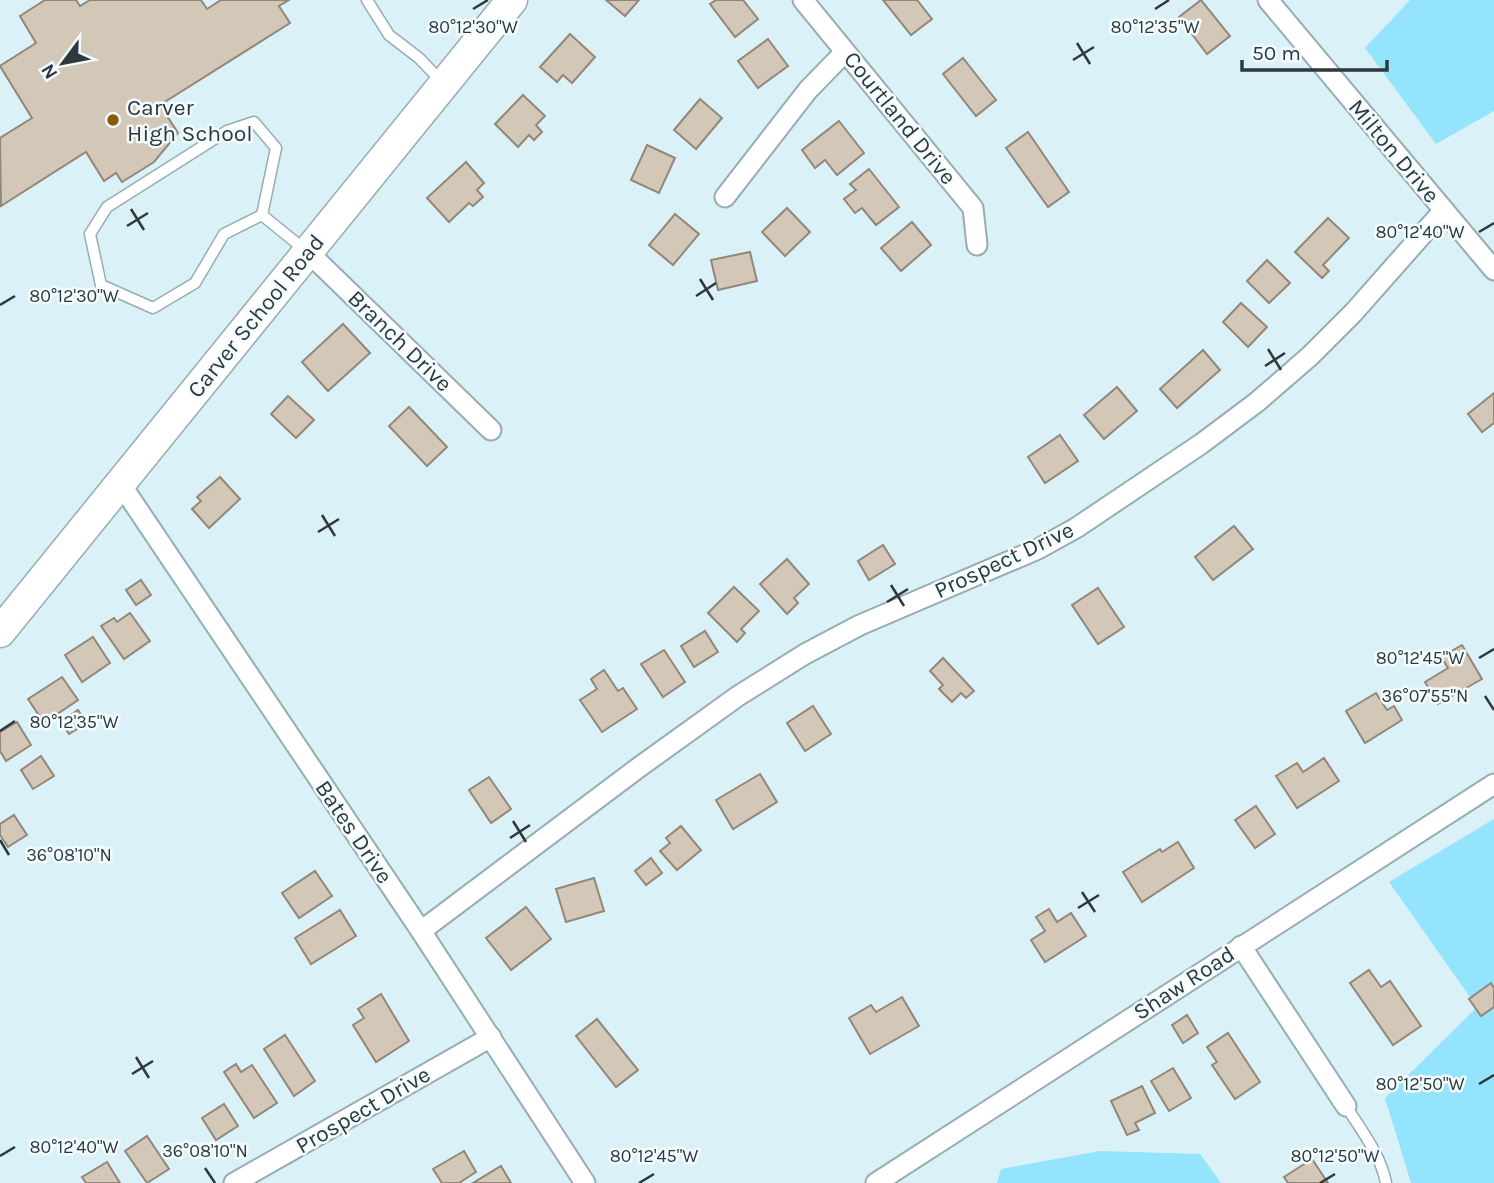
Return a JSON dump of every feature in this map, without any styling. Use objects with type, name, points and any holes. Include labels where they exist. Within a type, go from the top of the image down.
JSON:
[{"type":"main road","name":"Carver School Road","points":[[0,632],[512,0]]},
{"type":"street","name":"Courtland Drive","points":[[803,0],[973,208],[977,245]]},
{"type":"street","name":"Milton Drive","points":[[1268,0],[1494,270]]},
{"type":"street","points":[[725,197],[808,90],[845,52]]},
{"type":"street","name":"Prospect Drive","points":[[421,931],[638,768],[738,696],[805,654],[860,625],[1038,549],[1076,528],[1201,444],[1257,402],[1310,356],[1354,312],[1444,210]]},
{"type":"street","name":"Branch Drive","points":[[308,252],[491,430]]},
{"type":"street","name":"Bates Drive","points":[[120,483],[421,931],[585,1183]]},
{"type":"street","name":"Shaw Road","points":[[876,1183],[1494,784]]},
{"type":"street","points":[[1241,946],[1346,1107]]},
{"type":"street","name":"Prospect Drive","points":[[234,1183],[491,1037]]},
{"type":"lane","points":[[367,0],[389,35],[419,58],[444,84]]},
{"type":"lane","points":[[254,122],[276,148],[262,215],[224,234],[195,283],[153,308],[101,285],[90,234],[107,207],[227,131],[254,122]]},
{"type":"lane","points":[[262,215],[308,252]]},
{"type":"lane","points":[[1346,1107],[1370,1144],[1386,1183]]},
{"type":"shaded area","points":[[1410,0],[1494,0],[1494,111],[1436,144],[1365,48]]},
{"type":"shaded area","points":[[1494,819],[1494,1183],[1411,1183],[1385,1098],[1477,1007],[1389,882]]},
{"type":"shaded area","points":[[1100,1151],[1200,1154],[1221,1183],[997,1183],[1001,1169]]},
{"type":"building","points":[[45,0],[76,0],[80,6],[90,0],[201,0],[207,9],[221,0],[289,0],[279,6],[290,23],[160,105],[178,133],[154,162],[122,182],[116,173],[104,181],[86,152],[1,206],[0,138],[32,118],[0,66],[36,43],[20,16]]},
{"type":"building","points":[[606,0],[639,0],[625,16]]},
{"type":"building","points":[[716,0],[743,0],[758,19],[735,37],[710,4]]},
{"type":"building","points":[[883,0],[917,0],[932,19],[911,35]]},
{"type":"building","points":[[1201,0],[1230,36],[1207,54],[1179,17]]},
{"type":"building","points":[[570,34],[595,57],[572,83],[563,75],[557,82],[540,67]]},
{"type":"building","points":[[768,39],[788,66],[758,88],[738,61]]},
{"type":"building","points":[[963,58],[996,100],[976,116],[943,74]]},
{"type":"building","points":[[523,95],[545,116],[536,125],[542,132],[534,140],[529,135],[518,147],[495,124]]},
{"type":"building","points":[[700,99],[722,118],[696,149],[674,130]]},
{"type":"building","points":[[839,121],[864,153],[837,175],[825,160],[815,168],[802,150]]},
{"type":"building","points":[[1028,132],[1069,192],[1048,207],[1006,148]]},
{"type":"building","points":[[647,145],[675,158],[659,193],[631,180]]},
{"type":"building","points":[[466,162],[484,183],[477,190],[483,197],[473,206],[469,203],[449,222],[427,198]]},
{"type":"building","points":[[869,169],[899,207],[876,225],[862,208],[855,213],[844,199],[856,190],[850,184]]},
{"type":"building","points":[[787,208],[810,232],[785,256],[762,232]]},
{"type":"building","points":[[675,214],[699,234],[673,265],[649,245]]},
{"type":"building","points":[[1328,218],[1349,238],[1323,265],[1329,271],[1322,278],[1295,252]]},
{"type":"building","points":[[912,222],[931,245],[901,271],[881,248]]},
{"type":"building","points":[[750,252],[757,281],[718,290],[711,260]]},
{"type":"building","points":[[1267,260],[1290,283],[1269,303],[1247,281]]},
{"type":"building","points":[[1241,303],[1267,327],[1248,347],[1223,322]]},
{"type":"building","points":[[343,324],[370,353],[328,391],[302,362]]},
{"type":"building","points":[[1203,350],[1220,370],[1177,408],[1160,389]]},
{"type":"building","points":[[1117,387],[1137,411],[1104,439],[1084,415]]},
{"type":"building","points":[[1494,393],[1494,423],[1482,432],[1468,414]]},
{"type":"building","points":[[288,396],[314,420],[296,438],[271,414]]},
{"type":"building","points":[[409,407],[447,447],[427,466],[389,426]]},
{"type":"building","points":[[1060,435],[1078,461],[1045,483],[1028,457]]},
{"type":"building","points":[[220,477],[240,499],[209,528],[192,509],[201,501],[197,497]]},
{"type":"building","points":[[1234,526],[1253,549],[1213,580],[1195,557]]},
{"type":"building","points":[[883,545],[895,564],[869,580],[858,561]]},
{"type":"building","points":[[787,559],[809,584],[794,598],[798,603],[787,614],[760,584]]},
{"type":"building","points":[[141,580],[151,595],[136,605],[126,590]]},
{"type":"building","points":[[734,587],[759,611],[741,629],[745,633],[737,642],[708,613]]},
{"type":"building","points":[[1098,588],[1124,627],[1098,644],[1072,605]]},
{"type":"building","points":[[130,613],[150,641],[124,659],[101,626],[114,618],[117,622]]},
{"type":"building","points":[[705,631],[718,652],[694,667],[681,646]]},
{"type":"building","points":[[93,637],[110,663],[82,682],[65,655]]},
{"type":"building","points":[[1462,645],[1482,679],[1438,704],[1425,682],[1448,668],[1441,657]]},
{"type":"building","points":[[664,650],[685,682],[663,697],[641,664]]},
{"type":"building","points":[[943,658],[974,691],[966,698],[961,693],[952,702],[939,689],[943,685],[930,671]]},
{"type":"building","points":[[604,670],[618,691],[623,688],[637,709],[602,732],[580,700],[597,689],[591,679]]},
{"type":"building","points":[[62,677],[78,700],[44,723],[28,699]]},
{"type":"building","points":[[1376,693],[1387,710],[1394,706],[1402,720],[1365,743],[1346,711]]},
{"type":"building","points":[[813,706],[831,734],[805,751],[787,723]]},
{"type":"building","points":[[78,710],[87,723],[69,734],[61,722]]},
{"type":"building","points":[[17,722],[31,745],[6,761],[0,751],[0,732]]},
{"type":"building","points":[[41,756],[54,776],[33,789],[21,770]]},
{"type":"building","points":[[1324,758],[1339,781],[1297,808],[1276,776],[1297,763],[1303,772]]},
{"type":"building","points":[[760,774],[777,802],[733,829],[716,800]]},
{"type":"building","points":[[489,777],[511,809],[491,823],[469,790]]},
{"type":"building","points":[[1256,806],[1275,834],[1255,848],[1235,820]]},
{"type":"building","points":[[14,815],[27,835],[8,847],[0,835],[0,824]]},
{"type":"building","points":[[681,826],[701,850],[677,870],[660,851],[670,843],[666,838]]},
{"type":"building","points":[[1178,842],[1194,868],[1142,902],[1123,872],[1160,849],[1162,852]]},
{"type":"building","points":[[651,858],[662,873],[646,885],[635,871]]},
{"type":"building","points":[[315,871],[332,896],[299,918],[282,893]]},
{"type":"building","points":[[594,878],[604,911],[566,922],[556,889]]},
{"type":"building","points":[[526,907],[551,939],[511,970],[486,938]]},
{"type":"building","points":[[1049,909],[1057,922],[1071,913],[1086,936],[1045,962],[1031,940],[1045,931],[1036,917]]},
{"type":"building","points":[[340,910],[356,936],[311,964],[295,938]]},
{"type":"building","points":[[1369,970],[1381,987],[1390,981],[1421,1026],[1393,1045],[1350,983]]},
{"type":"building","points":[[1491,983],[1494,988],[1494,1007],[1481,1016],[1469,999]]},
{"type":"building","points":[[381,994],[409,1041],[376,1062],[353,1025],[364,1018],[358,1009]]},
{"type":"building","points":[[902,997],[919,1026],[870,1054],[849,1018],[871,1005],[876,1012]]},
{"type":"building","points":[[1187,1015],[1198,1033],[1183,1043],[1172,1025]]},
{"type":"building","points":[[597,1019],[638,1070],[616,1087],[576,1036]]},
{"type":"building","points":[[1228,1033],[1260,1082],[1235,1099],[1212,1065],[1217,1062],[1207,1047]]},
{"type":"building","points":[[285,1035],[315,1081],[294,1096],[264,1049]]},
{"type":"building","points":[[236,1064],[241,1072],[252,1065],[277,1103],[254,1118],[224,1072]]},
{"type":"building","points":[[1173,1068],[1191,1098],[1169,1111],[1151,1081]]},
{"type":"building","points":[[1142,1086],[1155,1113],[1135,1123],[1139,1130],[1127,1135],[1111,1101]]},
{"type":"building","points":[[224,1104],[238,1126],[216,1140],[202,1118]]},
{"type":"building","points":[[147,1136],[169,1169],[147,1183],[125,1151]]},
{"type":"building","points":[[464,1151],[476,1172],[459,1183],[442,1183],[433,1169]]},
{"type":"building","points":[[1312,1159],[1328,1183],[1288,1183],[1284,1177]]},
{"type":"building","points":[[107,1162],[120,1183],[86,1183],[82,1177]]},
{"type":"building","points":[[501,1166],[511,1183],[473,1183]]},
{"type":"place","name":"Carver High School","points":[[113,120]]}]
